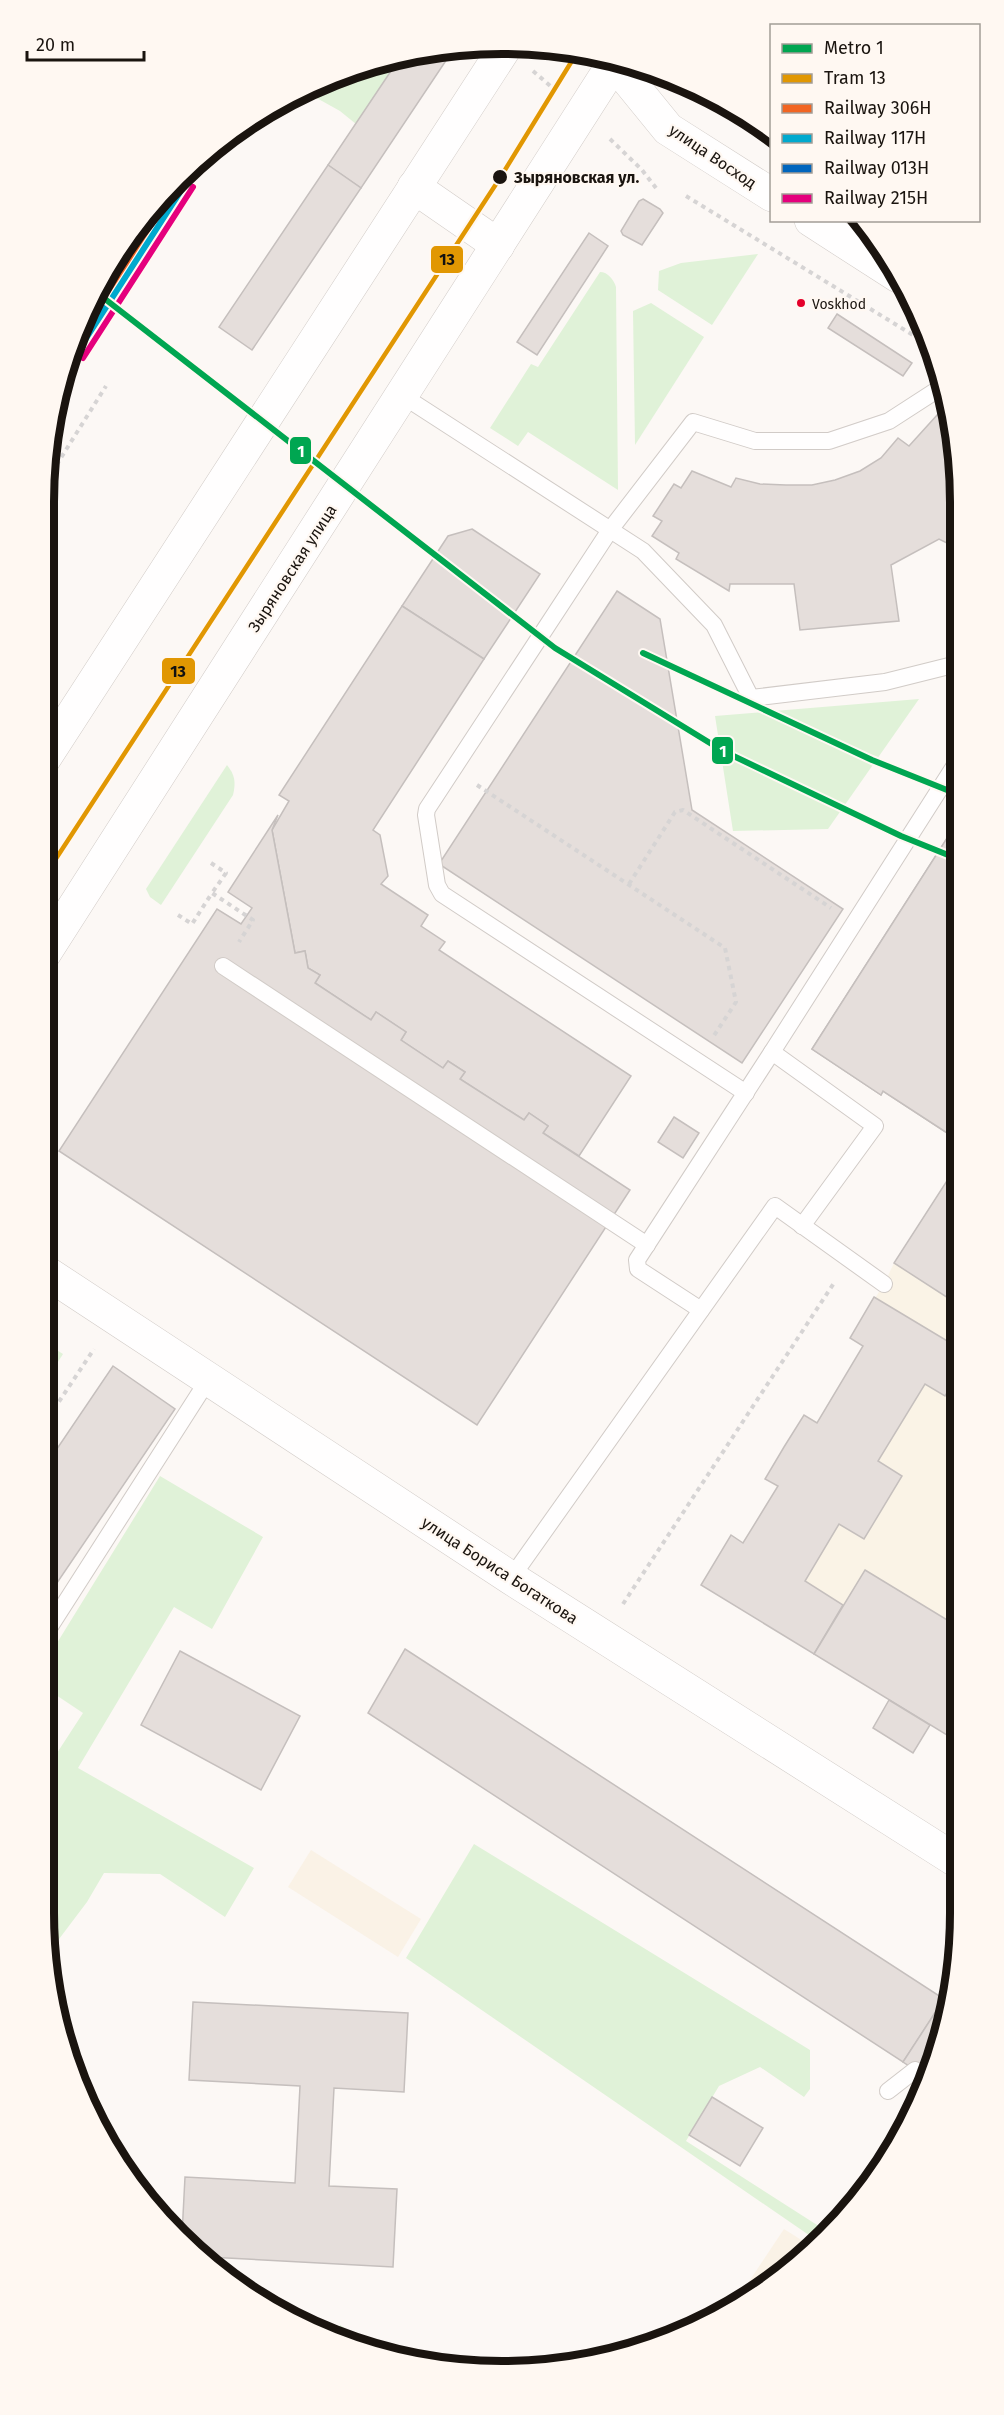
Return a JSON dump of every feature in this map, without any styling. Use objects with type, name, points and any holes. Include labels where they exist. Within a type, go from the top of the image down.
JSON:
[{"type":"main road","points":[[54,744],[501,54]]},
{"type":"main road","name":"Зыряновская улица","points":[[54,938],[403,396],[610,67]]},
{"type":"main road","name":"улица Восход","points":[[621,70],[668,129],[770,194]]},
{"type":"main road","points":[[414,187],[498,245]]},
{"type":"main road","points":[[814,222],[882,266]]},
{"type":"main road","name":"улица Бориса Богаткова","points":[[54,1278],[511,1578],[950,1857]]},
{"type":"lane","points":[[746,1093],[442,894],[437,885],[425,820],[428,809],[610,530],[693,422],[755,441],[829,441],[890,421],[936,391]]},
{"type":"lane","points":[[403,396],[643,551],[714,625],[751,698],[885,682],[950,666]]},
{"type":"lane","points":[[701,1310],[638,1269],[637,1260],[950,773]]},
{"type":"lane","points":[[223,966],[647,1245]]},
{"type":"lane","points":[[772,1052],[875,1126],[802,1226]]},
{"type":"lane","points":[[511,1578],[775,1206],[884,1284]]},
{"type":"lane","points":[[54,1620],[208,1380]]},
{"type":"lane","points":[[888,2091],[915,2070]]},
{"type":"path","points":[[686,196],[919,339]]},
{"type":"path","points":[[56,466],[106,386]]},
{"type":"path","points":[[487,791],[725,948],[736,1002],[710,1042]]},
{"type":"path","points":[[629,884],[675,812],[683,810],[840,913]]},
{"type":"path","points":[[178,915],[192,924],[226,873],[211,863]]},
{"type":"path","points":[[212,893],[246,916]]},
{"type":"path","points":[[632,1610],[622,1603],[849,1260]]},
{"type":"path","points":[[54,1409],[115,1318]]},
{"type":"shaded area","points":[[894,1263],[950,1299],[950,1737],[701,1585],[731,1535],[743,1542],[777,1487],[765,1479],[804,1415],[817,1422],[863,1346],[850,1338],[884,1284]]},
{"type":"shaded area","points":[[311,1850],[421,1919],[398,1957],[288,1887]]},
{"type":"shaded area","points":[[784,2229],[805,2242],[775,2268],[743,2290]]},
{"type":"green space","points":[[393,67],[356,124],[340,111],[313,96],[358,78]]},
{"type":"green space","points":[[758,254],[712,325],[658,290],[659,271],[681,263]]},
{"type":"green space","points":[[600,272],[606,273],[616,287],[618,490],[528,432],[518,446],[490,428],[531,364],[538,367]]},
{"type":"green space","points":[[651,303],[704,337],[635,445],[633,311]]},
{"type":"green space","points":[[919,699],[828,829],[733,831],[715,716]]},
{"type":"green space","points":[[227,765],[234,779],[233,795],[161,905],[150,897],[146,889]]},
{"type":"green space","points":[[54,1348],[63,1354],[54,1368]]},
{"type":"green space","points":[[160,1476],[263,1537],[212,1629],[174,1607],[78,1768],[254,1868],[225,1917],[160,1874],[104,1873],[87,1902],[55,1944],[54,1758],[83,1713],[54,1694],[54,1648]]},
{"type":"green space","points":[[474,1844],[810,2050],[810,2089],[804,2097],[760,2067],[719,2086],[686,2141],[821,2228],[811,2237],[406,1958]]},
{"type":"green space","points":[[340,2325],[361,2338],[358,2337],[337,2329]]},
{"type":"building","points":[[448,58],[361,188],[328,165],[393,67]]},
{"type":"building","points":[[328,165],[361,188],[252,350],[219,327]]},
{"type":"building","points":[[643,199],[663,213],[642,245],[623,235],[621,231],[639,201]]},
{"type":"building","points":[[589,233],[608,246],[537,355],[517,342]]},
{"type":"building","points":[[837,314],[912,363],[903,376],[828,328]]},
{"type":"building","points":[[938,414],[941,416],[949,473],[950,543],[939,539],[891,565],[899,621],[800,630],[794,584],[730,584],[729,591],[676,559],[679,553],[652,536],[662,521],[653,516],[674,484],[681,488],[692,471],[731,487],[736,478],[760,484],[812,485],[860,471],[881,458],[898,438],[909,446]]},
{"type":"building","points":[[472,529],[540,574],[484,659],[402,606],[448,536]]},
{"type":"building","points":[[617,591],[660,619],[692,810],[843,909],[742,1063],[439,864]]},
{"type":"building","points":[[402,606],[484,659],[373,830],[380,835],[388,876],[381,884],[428,915],[421,926],[445,942],[439,950],[631,1076],[579,1156],[543,1133],[548,1126],[529,1113],[524,1120],[460,1079],[465,1072],[448,1061],[443,1068],[401,1040],[406,1032],[376,1012],[371,1020],[315,983],[320,975],[308,968],[305,951],[295,953],[272,830],[289,801],[279,795]]},
{"type":"building","points":[[278,815],[272,830],[295,953],[305,951],[308,968],[320,975],[315,983],[371,1020],[376,1012],[406,1032],[401,1040],[443,1068],[448,1061],[465,1072],[460,1079],[524,1120],[529,1113],[548,1126],[543,1133],[630,1190],[477,1425],[59,1151],[217,909],[241,924],[252,908],[228,892]]},
{"type":"building","points":[[950,833],[950,988],[896,1077],[926,1096],[938,1076],[950,1083],[950,1135],[883,1091],[881,1095],[812,1049]]},
{"type":"building","points":[[950,833],[950,1135],[883,1091],[881,1095],[812,1049]]},
{"type":"building","points":[[674,1117],[699,1133],[683,1158],[658,1142]]},
{"type":"building","points":[[950,1176],[950,1299],[894,1263]]},
{"type":"building","points":[[874,1297],[950,1343],[950,1388],[945,1396],[925,1384],[878,1461],[902,1476],[864,1539],[839,1524],[805,1581],[843,1605],[814,1654],[701,1585],[731,1535],[743,1543],[778,1486],[765,1479],[804,1415],[817,1423],[863,1346],[850,1338]]},
{"type":"building","points":[[113,1366],[175,1409],[54,1587],[54,1453]]},
{"type":"building","points":[[865,1570],[950,1622],[950,1737],[814,1654]]},
{"type":"building","points":[[405,1649],[941,1997],[940,2005],[903,2062],[368,1713]]},
{"type":"building","points":[[180,1651],[300,1716],[261,1790],[141,1725]]},
{"type":"building","points":[[889,1700],[930,1725],[913,1753],[873,1728]]},
{"type":"building","points":[[193,2002],[408,2013],[404,2092],[334,2088],[329,2186],[397,2189],[393,2267],[216,2257],[185,2230],[182,2227],[185,2177],[295,2183],[300,2086],[189,2080]]},
{"type":"building","points":[[940,2005],[935,2029],[917,2080],[915,2070],[903,2062]]},
{"type":"building","points":[[712,2097],[763,2128],[740,2166],[689,2135]]},
{"type":"metro line","name":"1","points":[[103,298],[555,648],[723,751],[901,836],[950,856]]},
{"type":"metro line","name":"1","points":[[643,653],[872,760],[950,791]]},
{"type":"tram line","name":"13","points":[[54,862],[500,178],[572,60]]},
{"type":"rail line","name":"117Н","points":[[84,341],[184,186]]},
{"type":"rail line","name":"215Н","points":[[83,358],[193,187]]},
{"type":"rail line","name":"306Н","points":[[102,300],[151,224]]},
{"type":"place","name":"Зыряновская ул.","points":[[500,177]]},
{"type":"place","name":"Voskhod","points":[[801,303]]}]
